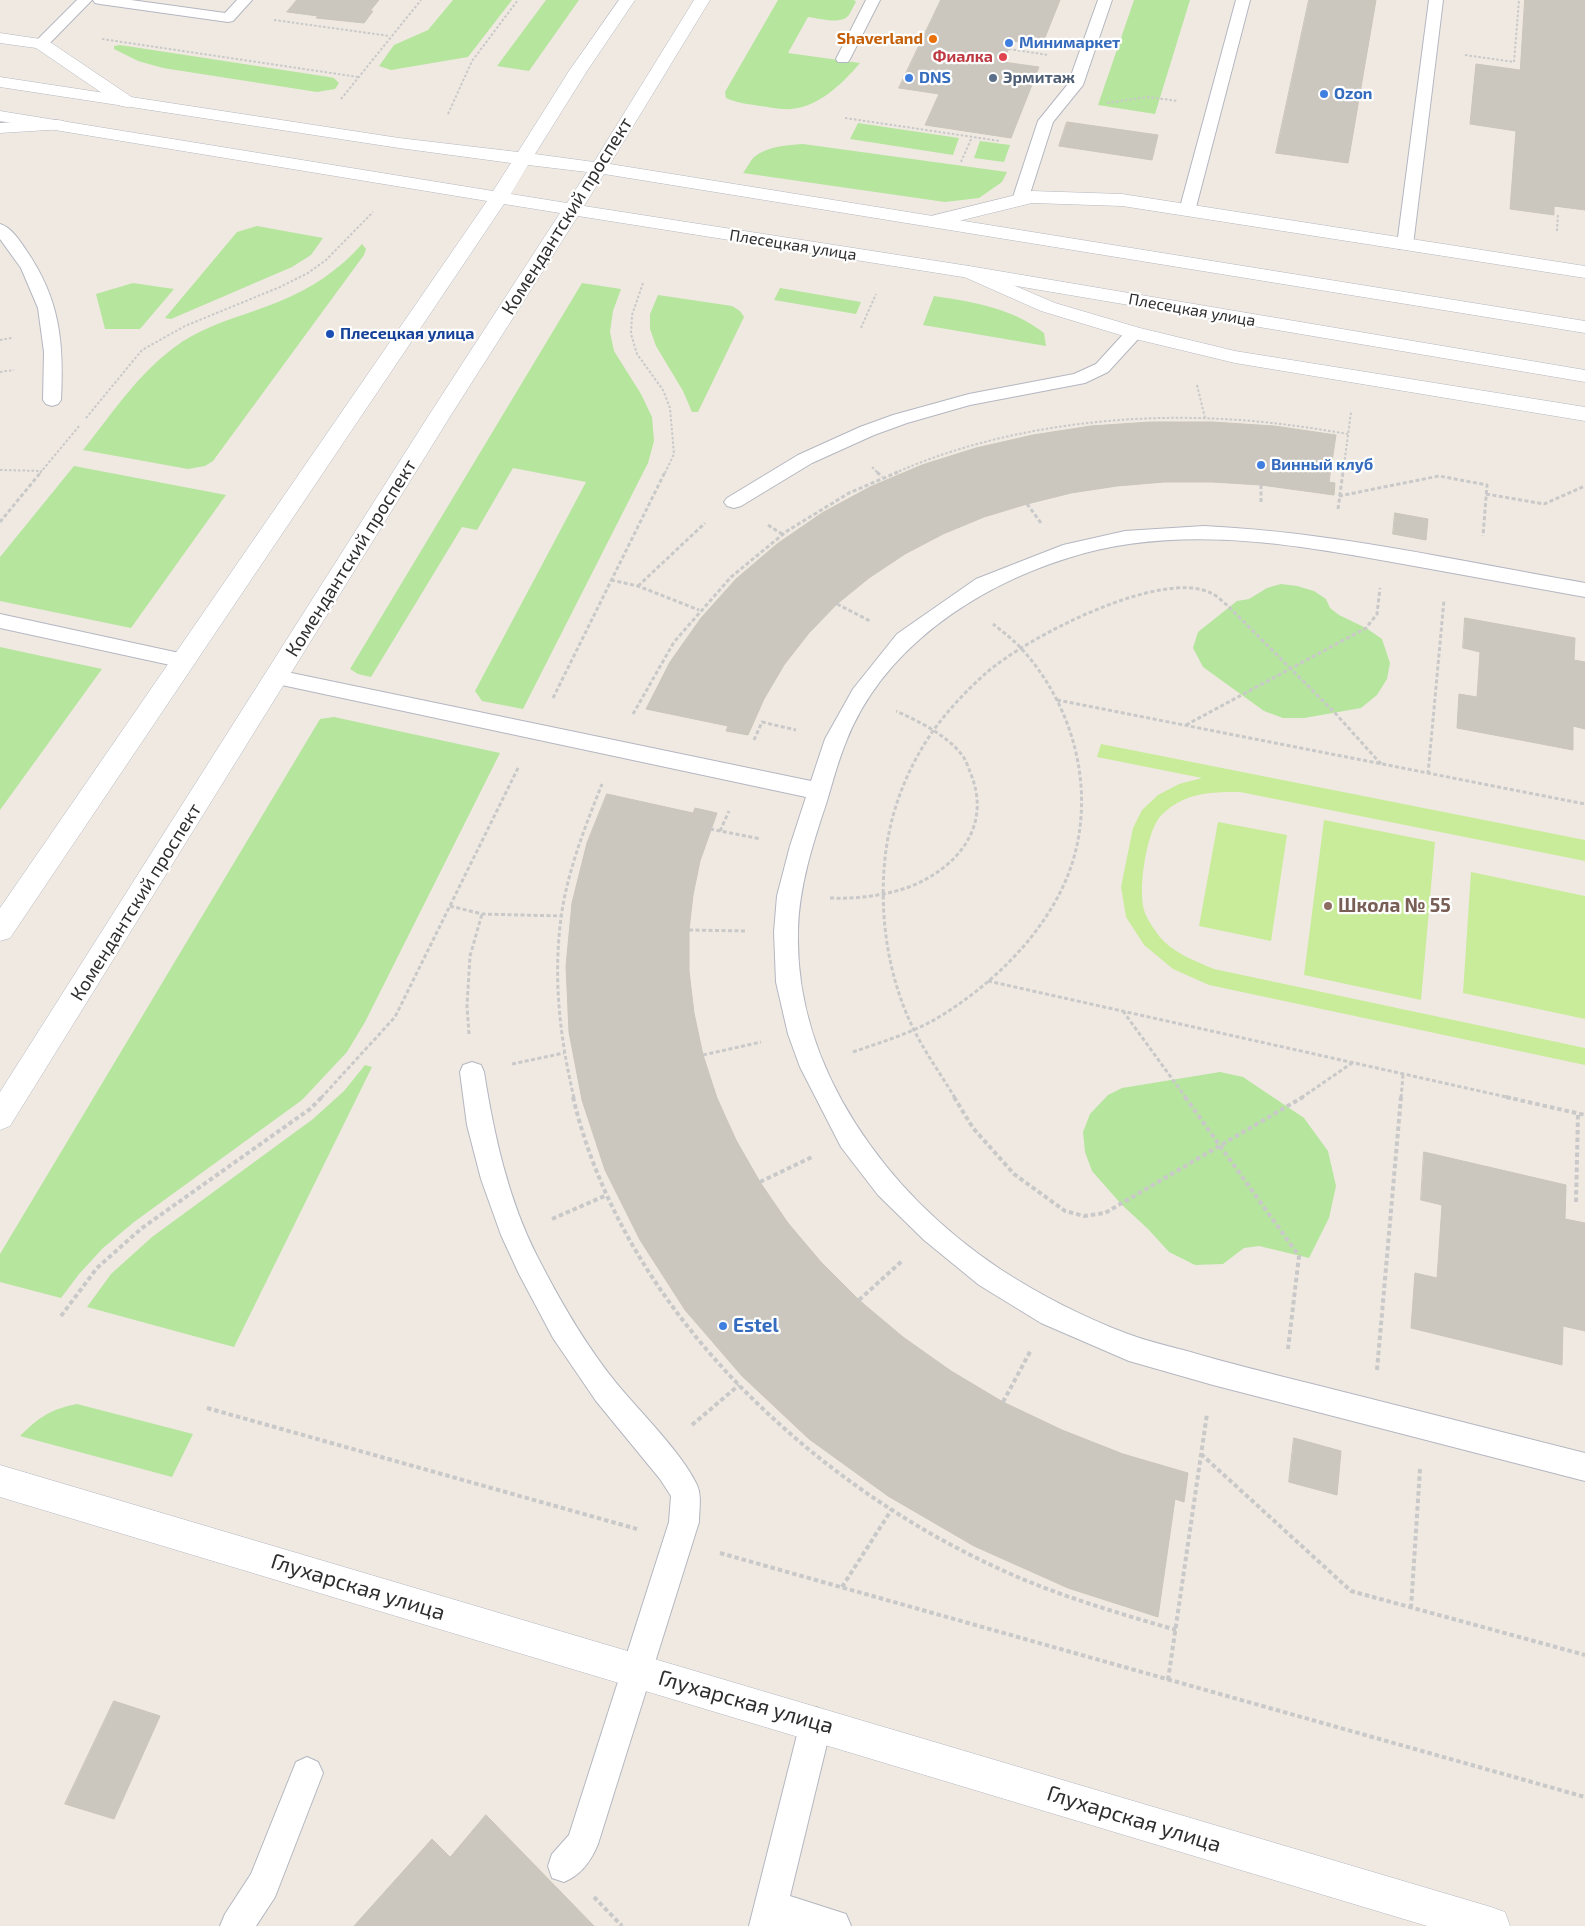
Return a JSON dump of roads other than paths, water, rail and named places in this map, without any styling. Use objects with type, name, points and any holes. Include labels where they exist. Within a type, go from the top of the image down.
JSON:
[{"type":"street","points":[[0,930],[499,197],[578,71],[627,0]]},
{"type":"street","name":"Комендантский проспект","points":[[0,1117],[435,424],[599,168],[702,0]]},
{"type":"street","points":[[0,38],[41,44],[127,102]]},
{"type":"street","points":[[0,82],[399,143],[599,168],[1585,327]]},
{"type":"street","name":"Плесецкая улица","points":[[0,116],[840,253],[969,272],[1585,376]]},
{"type":"street","points":[[0,128],[58,125]]},
{"type":"street","points":[[934,221],[1032,197],[1122,200],[1585,272]]},
{"type":"street","points":[[969,272],[1048,307],[1134,334],[1235,357],[1585,414]]},
{"type":"street","name":"Глухарская улица","points":[[0,1481],[1491,1926]]},
{"type":"lane","points":[[41,44],[85,0]]},
{"type":"lane","points":[[100,0],[141,2],[228,18],[245,0]]},
{"type":"lane","points":[[843,60],[874,0]]},
{"type":"lane","points":[[1020,200],[1046,120],[1075,85],[1105,0]]},
{"type":"lane","points":[[1187,211],[1243,0]]},
{"type":"lane","points":[[1405,245],[1436,0]]},
{"type":"lane","points":[[0,229],[22,256],[46,305],[52,330],[55,364],[52,400]]},
{"type":"lane","points":[[734,502],[805,459],[843,441],[892,422],[969,400],[1079,379],[1102,368],[1134,334]]},
{"type":"lane","points":[[1585,590],[1384,554],[1262,535],[1204,532],[1125,538],[1063,552],[983,584],[961,597],[904,639],[860,694],[836,739],[818,791],[801,846],[789,896],[786,932],[788,982],[800,1034],[812,1067],[850,1139],[887,1187],[932,1232],[988,1276],[1051,1314],[1129,1348],[1213,1372],[1585,1467]]},
{"type":"lane","points":[[0,621],[184,661]]},
{"type":"lane","points":[[277,677],[818,791]]},
{"type":"lane","points":[[472,1072],[480,1125],[494,1179],[514,1235],[563,1329],[606,1392],[670,1469],[686,1493],[684,1522],[679,1541],[582,1844],[564,1866]]},
{"type":"lane","points":[[816,1723],[769,1916],[834,1926]]},
{"type":"lane","points":[[238,1926],[263,1885],[307,1773]]},
{"type":"place","name":"Shaverland","points":[[933,39]]},
{"type":"place","name":"Минимаркет","points":[[1009,43]]},
{"type":"place","name":"Фиалка","points":[[1003,57]]},
{"type":"place","name":"DNS","points":[[909,78]]},
{"type":"place","name":"Эрмитаж","points":[[993,78]]},
{"type":"place","name":"Ozon","points":[[1324,94]]},
{"type":"place","name":"Плесецкая улица","points":[[330,334]]},
{"type":"place","name":"Винный клуб","points":[[1261,465]]},
{"type":"place","name":"Школа № 55","points":[[1328,906]]},
{"type":"place","name":"Estel","points":[[723,1326]]}]
